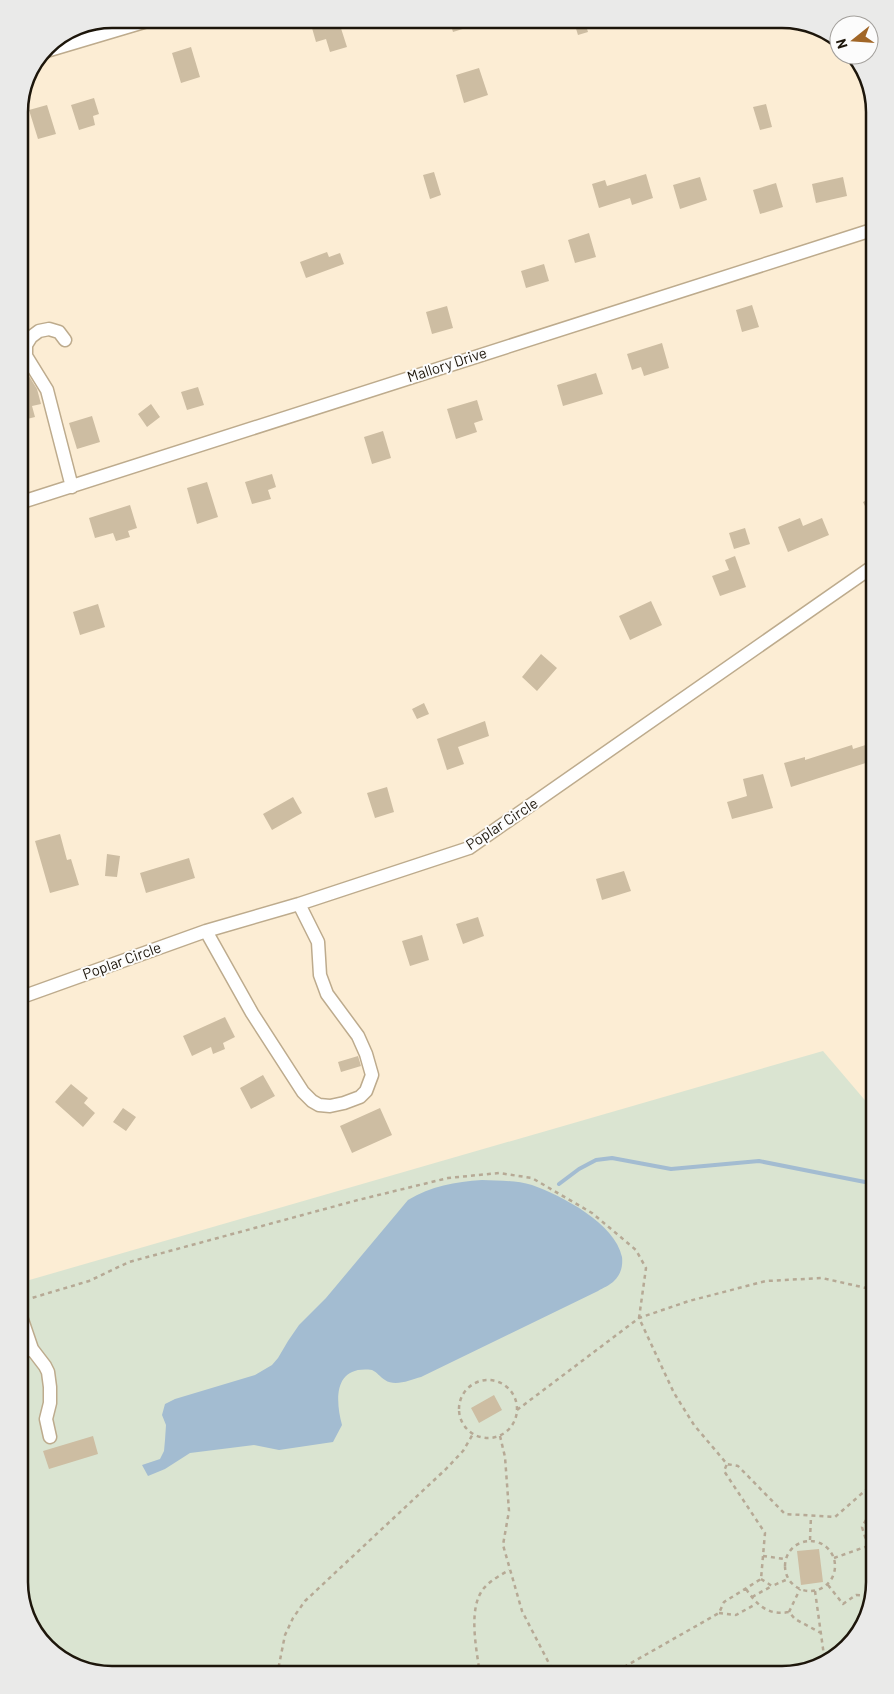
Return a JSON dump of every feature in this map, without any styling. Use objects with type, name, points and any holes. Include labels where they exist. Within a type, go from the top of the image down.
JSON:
[{"type":"street","points":[[56,48],[124,28]]},
{"type":"street","name":"Mallory Drive","points":[[28,500],[414,375],[866,232]]},
{"type":"street","points":[[28,342],[39,331],[49,329],[59,332],[65,340]]},
{"type":"street","points":[[28,359],[47,390],[72,487]]},
{"type":"street","name":"Poplar Circle","points":[[28,995],[206,931],[299,904],[469,848],[866,571]]},
{"type":"street","points":[[206,931],[252,1013],[303,1092],[319,1105],[330,1106],[344,1103],[360,1097],[366,1091],[372,1075],[358,1036],[327,994],[320,975],[318,942],[299,904]]},
{"type":"street","points":[[28,1337],[32,1349],[48,1372],[50,1395],[46,1419],[50,1437]]},
{"type":"street","points":[[28,1350],[32,1349]]},
{"type":"path","points":[[28,1299],[89,1281],[129,1262],[320,1210],[448,1178],[499,1173],[532,1178],[592,1214],[636,1250],[646,1268],[639,1318],[674,1392],[694,1425],[727,1464],[738,1466],[785,1514],[835,1517],[866,1491]]},
{"type":"path","points":[[517,1410],[639,1318],[689,1301],[766,1281],[822,1278],[866,1288]]},
{"type":"path","points":[[488,1380],[506,1385],[516,1401],[517,1410],[512,1426],[500,1436],[481,1438],[466,1428],[461,1420],[459,1410],[464,1392],[478,1381],[488,1380]]},
{"type":"path","points":[[279,1666],[285,1635],[293,1618],[305,1601],[446,1469],[463,1451],[473,1434]]},
{"type":"path","points":[[500,1436],[505,1457],[509,1511],[503,1545],[522,1611],[550,1666]]},
{"type":"path","points":[[719,1614],[724,1602],[760,1579],[765,1533],[724,1471],[727,1464]]},
{"type":"path","points":[[810,1540],[811,1516]]},
{"type":"path","points":[[866,1520],[862,1527],[866,1540]]},
{"type":"path","points":[[810,1540],[825,1545],[834,1558],[834,1572],[827,1584],[815,1591],[807,1591],[793,1585],[788,1579],[784,1566],[785,1559],[794,1545],[810,1540]]},
{"type":"path","points":[[834,1558],[866,1547]]},
{"type":"path","points":[[763,1556],[785,1559]]},
{"type":"path","points":[[479,1666],[474,1621],[478,1602],[483,1589],[491,1581],[510,1570]]},
{"type":"path","points":[[760,1579],[772,1586]]},
{"type":"path","points":[[752,1597],[788,1579]]},
{"type":"path","points":[[827,1584],[843,1604],[856,1595],[866,1596]]},
{"type":"path","points":[[746,1589],[756,1604],[779,1614],[789,1612]]},
{"type":"path","points":[[789,1612],[800,1589]]},
{"type":"path","points":[[815,1591],[824,1656]]},
{"type":"path","points":[[626,1666],[719,1614],[736,1615],[756,1604]]},
{"type":"path","points":[[789,1612],[794,1619],[821,1634]]},
{"type":"green space","points":[[823,1051],[866,1101],[866,1594],[858,1620],[846,1638],[825,1655],[799,1665],[783,1666],[106,1666],[95,1665],[74,1658],[48,1638],[34,1615],[29,1599],[28,1280]]},
{"type":"water","points":[[482,1180],[526,1183],[558,1196],[586,1212],[609,1233],[617,1245],[622,1257],[620,1273],[611,1284],[598,1291],[421,1377],[393,1383],[385,1380],[372,1370],[360,1370],[350,1373],[344,1378],[340,1386],[338,1405],[342,1425],[333,1442],[279,1450],[254,1445],[190,1453],[165,1469],[148,1476],[142,1465],[160,1459],[164,1451],[166,1425],[162,1415],[165,1404],[175,1399],[255,1375],[272,1365],[299,1325],[326,1298],[408,1200],[425,1191],[462,1182]]},
{"type":"building","points":[[312,28],[341,28],[347,47],[330,52],[326,39],[316,42]]},
{"type":"building","points":[[452,28],[466,28],[453,32]]},
{"type":"building","points":[[576,28],[587,28],[588,32],[578,35]]},
{"type":"building","points":[[191,47],[200,77],[181,83],[172,53]]},
{"type":"building","points":[[479,68],[488,95],[464,103],[456,75]]},
{"type":"building","points":[[94,98],[99,114],[93,116],[95,125],[79,130],[71,105]]},
{"type":"building","points":[[766,104],[772,127],[760,130],[753,107]]},
{"type":"building","points":[[47,105],[56,134],[38,139],[29,110]]},
{"type":"building","points":[[434,172],[441,195],[430,199],[423,175]]},
{"type":"building","points":[[646,174],[653,198],[632,205],[630,198],[599,208],[592,184],[605,180],[607,186]]},
{"type":"building","points":[[700,177],[707,200],[680,209],[673,185]]},
{"type":"building","points":[[843,177],[847,196],[816,203],[812,184]]},
{"type":"building","points":[[776,183],[783,207],[760,214],[753,190]]},
{"type":"building","points":[[589,233],[596,257],[575,263],[568,240]]},
{"type":"building","points":[[327,252],[329,257],[340,253],[344,264],[306,278],[300,262]]},
{"type":"building","points":[[544,264],[549,281],[526,288],[521,271]]},
{"type":"building","points":[[752,305],[759,327],[742,332],[736,310]]},
{"type":"building","points":[[447,306],[453,328],[432,334],[426,312]]},
{"type":"building","points":[[662,343],[669,368],[644,376],[641,367],[632,370],[627,354]]},
{"type":"building","points":[[596,373],[603,394],[563,406],[557,385]]},
{"type":"building","points":[[28,374],[37,389],[41,404],[32,406],[35,417],[28,419]]},
{"type":"building","points":[[198,387],[204,405],[187,410],[181,392]]},
{"type":"building","points":[[477,400],[483,420],[474,423],[477,432],[456,439],[447,409]]},
{"type":"building","points":[[151,404],[160,417],[147,427],[138,414]]},
{"type":"building","points":[[92,416],[100,442],[77,449],[69,423]]},
{"type":"building","points":[[383,431],[391,458],[372,464],[364,437]]},
{"type":"building","points":[[272,474],[276,487],[268,490],[271,499],[252,504],[245,482]]},
{"type":"building","points":[[207,482],[218,517],[197,524],[187,488]]},
{"type":"building","points":[[130,505],[137,528],[128,531],[130,537],[116,541],[113,533],[95,538],[89,518]]},
{"type":"building","points":[[800,518],[803,526],[822,518],[829,535],[788,552],[778,527]]},
{"type":"building","points":[[745,528],[750,544],[734,549],[729,533]]},
{"type":"building","points":[[735,556],[746,587],[720,596],[712,576],[729,570],[725,560]]},
{"type":"building","points":[[651,601],[662,625],[630,640],[619,616]]},
{"type":"building","points":[[98,604],[105,627],[80,635],[73,612]]},
{"type":"building","points":[[541,654],[557,668],[537,691],[522,677]]},
{"type":"building","points":[[424,703],[429,714],[417,719],[412,709]]},
{"type":"building","points":[[485,721],[489,736],[458,747],[464,764],[447,770],[437,739]]},
{"type":"building","points":[[852,745],[853,749],[866,745],[866,763],[791,787],[784,763],[805,757],[805,760]]},
{"type":"building","points":[[763,774],[773,808],[732,819],[727,802],[747,796],[743,779]]},
{"type":"building","points":[[387,787],[394,812],[375,818],[367,793]]},
{"type":"building","points":[[293,797],[302,813],[272,830],[263,814]]},
{"type":"building","points":[[60,834],[67,860],[71,859],[79,885],[50,893],[35,841]]},
{"type":"building","points":[[107,854],[120,856],[117,877],[105,876]]},
{"type":"building","points":[[189,858],[195,878],[146,893],[140,873]]},
{"type":"building","points":[[624,871],[631,891],[602,900],[596,879]]},
{"type":"building","points":[[478,917],[484,936],[463,944],[456,924]]},
{"type":"building","points":[[422,935],[429,960],[410,966],[402,941]]},
{"type":"building","points":[[225,1017],[235,1037],[223,1043],[225,1049],[213,1054],[211,1047],[192,1056],[183,1036]]},
{"type":"building","points":[[358,1056],[361,1066],[341,1072],[338,1062]]},
{"type":"building","points":[[263,1075],[275,1096],[251,1109],[240,1088]]},
{"type":"building","points":[[71,1084],[88,1098],[84,1103],[95,1113],[83,1127],[55,1102]]},
{"type":"building","points":[[123,1108],[136,1117],[126,1131],[113,1122]]},
{"type":"building","points":[[380,1108],[392,1135],[352,1153],[340,1126]]},
{"type":"building","points":[[494,1395],[502,1410],[479,1423],[471,1408]]},
{"type":"building","points":[[93,1436],[98,1454],[49,1469],[43,1451]]},
{"type":"building","points":[[819,1549],[823,1582],[801,1585],[797,1551]]},
{"type":"waterway","points":[[559,1184],[579,1169],[596,1160],[612,1158],[671,1169],[759,1161],[866,1182]]}]
